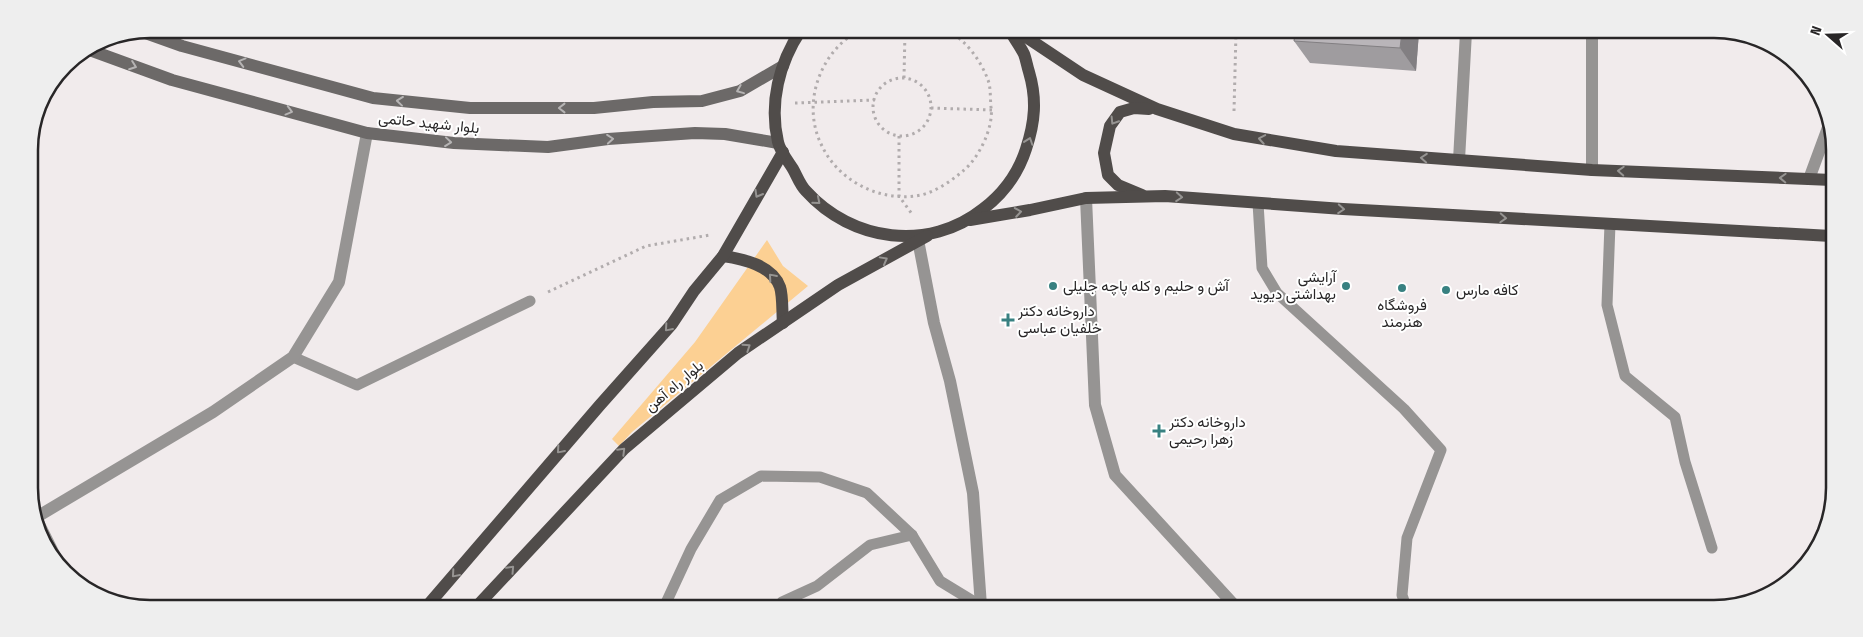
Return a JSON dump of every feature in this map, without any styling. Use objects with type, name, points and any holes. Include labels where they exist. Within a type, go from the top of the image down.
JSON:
[{"type":"main road","name":"بلوار شهید حاتمی","points":[[160,38],[182,46],[373,98],[470,108],[594,108],[653,102],[702,101],[740,91],[782,66]]},
{"type":"main road","points":[[796,38],[789,48],[782,66],[775,104],[780,148],[805,191],[840,220],[882,236],[923,238],[949,230],[970,220],[1000,196],[1021,165],[1033,129],[1034,91],[1024,55],[1014,38]]},
{"type":"main road","points":[[1028,38],[1083,75],[1157,109],[1234,134],[1336,152],[1592,170],[1826,179]]},
{"type":"main road","name":"بلوار شهید حاتمی","points":[[96,52],[172,80],[367,133],[454,143],[548,147],[608,139],[695,133],[725,134],[780,148]]},
{"type":"main road","points":[[1145,197],[1118,185],[1108,175],[1104,153],[1110,126],[1120,112],[1134,108],[1157,109]]},
{"type":"main road","points":[[432,600],[600,404],[672,324],[694,291],[724,256],[780,148]]},
{"type":"main road","points":[[970,220],[1086,198],[1165,196],[1826,236]]},
{"type":"main road","name":"بلوار راه آهن","points":[[483,600],[624,449],[738,353],[838,285],[923,238]]},
{"type":"main road","points":[[724,256],[746,260],[771,273],[780,287],[782,323]]},
{"type":"street","points":[[1459,160],[1466,38]]},
{"type":"street","points":[[1592,38],[1592,170]]},
{"type":"street","points":[[41,515],[213,412],[293,357],[339,282],[367,133]]},
{"type":"street","points":[[1809,178],[1825,135]]},
{"type":"street","points":[[1086,198],[1095,405],[1115,475],[1229,599]]},
{"type":"street","points":[[923,238],[934,323],[950,381],[972,493],[980,599]]},
{"type":"lane","points":[[1258,203],[1262,268],[1277,293],[1404,409],[1441,450],[1407,538],[1402,595],[1403,599]]},
{"type":"lane","points":[[1610,224],[1607,305],[1625,376],[1675,417],[1685,462],[1712,548]]},
{"type":"lane","points":[[293,357],[357,385],[530,301]]},
{"type":"lane","points":[[667,600],[691,549],[720,500],[761,476],[820,477],[867,492],[912,535],[940,581],[970,599]]},
{"type":"lane","points":[[787,600],[817,586],[870,544],[912,535]]},
{"type":"path","points":[[845,38],[826,61],[815,88],[814,118],[822,146],[839,170],[863,188],[891,196],[920,195],[948,184],[970,165],[985,140],[992,110],[988,81],[975,55],[958,38]]},
{"type":"path","points":[[904,78],[905,38]]},
{"type":"path","points":[[1234,134],[1236,38]]},
{"type":"path","points":[[904,78],[919,83],[926,90],[931,108],[929,118],[924,126],[917,132],[899,136],[889,133],[882,127],[876,120],[874,110],[878,92],[884,85],[892,80],[904,78]]},
{"type":"path","points":[[775,104],[875,100]]},
{"type":"path","points":[[931,108],[992,110]]},
{"type":"path","points":[[899,136],[899,196],[923,238]]},
{"type":"path","points":[[530,301],[646,246],[738,230]]},
{"type":"shaded area","points":[[767,240],[783,266],[808,286],[632,432],[619,446],[612,439],[695,342]]},
{"type":"building","points":[[1294,38],[1401,38],[1400,48],[1294,41]]},
{"type":"place","name":"آش و حلیم و کله پاچه جلیلی","points":[[1053,286]]},
{"type":"place","name":"آرایشی بهداشتی دیوید","points":[[1346,286]]},
{"type":"place","name":"فروشگاه هنرمند","points":[[1402,288]]},
{"type":"place","name":"کافه مارس","points":[[1446,290]]},
{"type":"place","name":"داروخانه دکتر خلفیان عباسی","points":[[1008,320]]},
{"type":"place","name":"داروخانه دکتر زهرا رحیمی","points":[[1159,431]]}]
